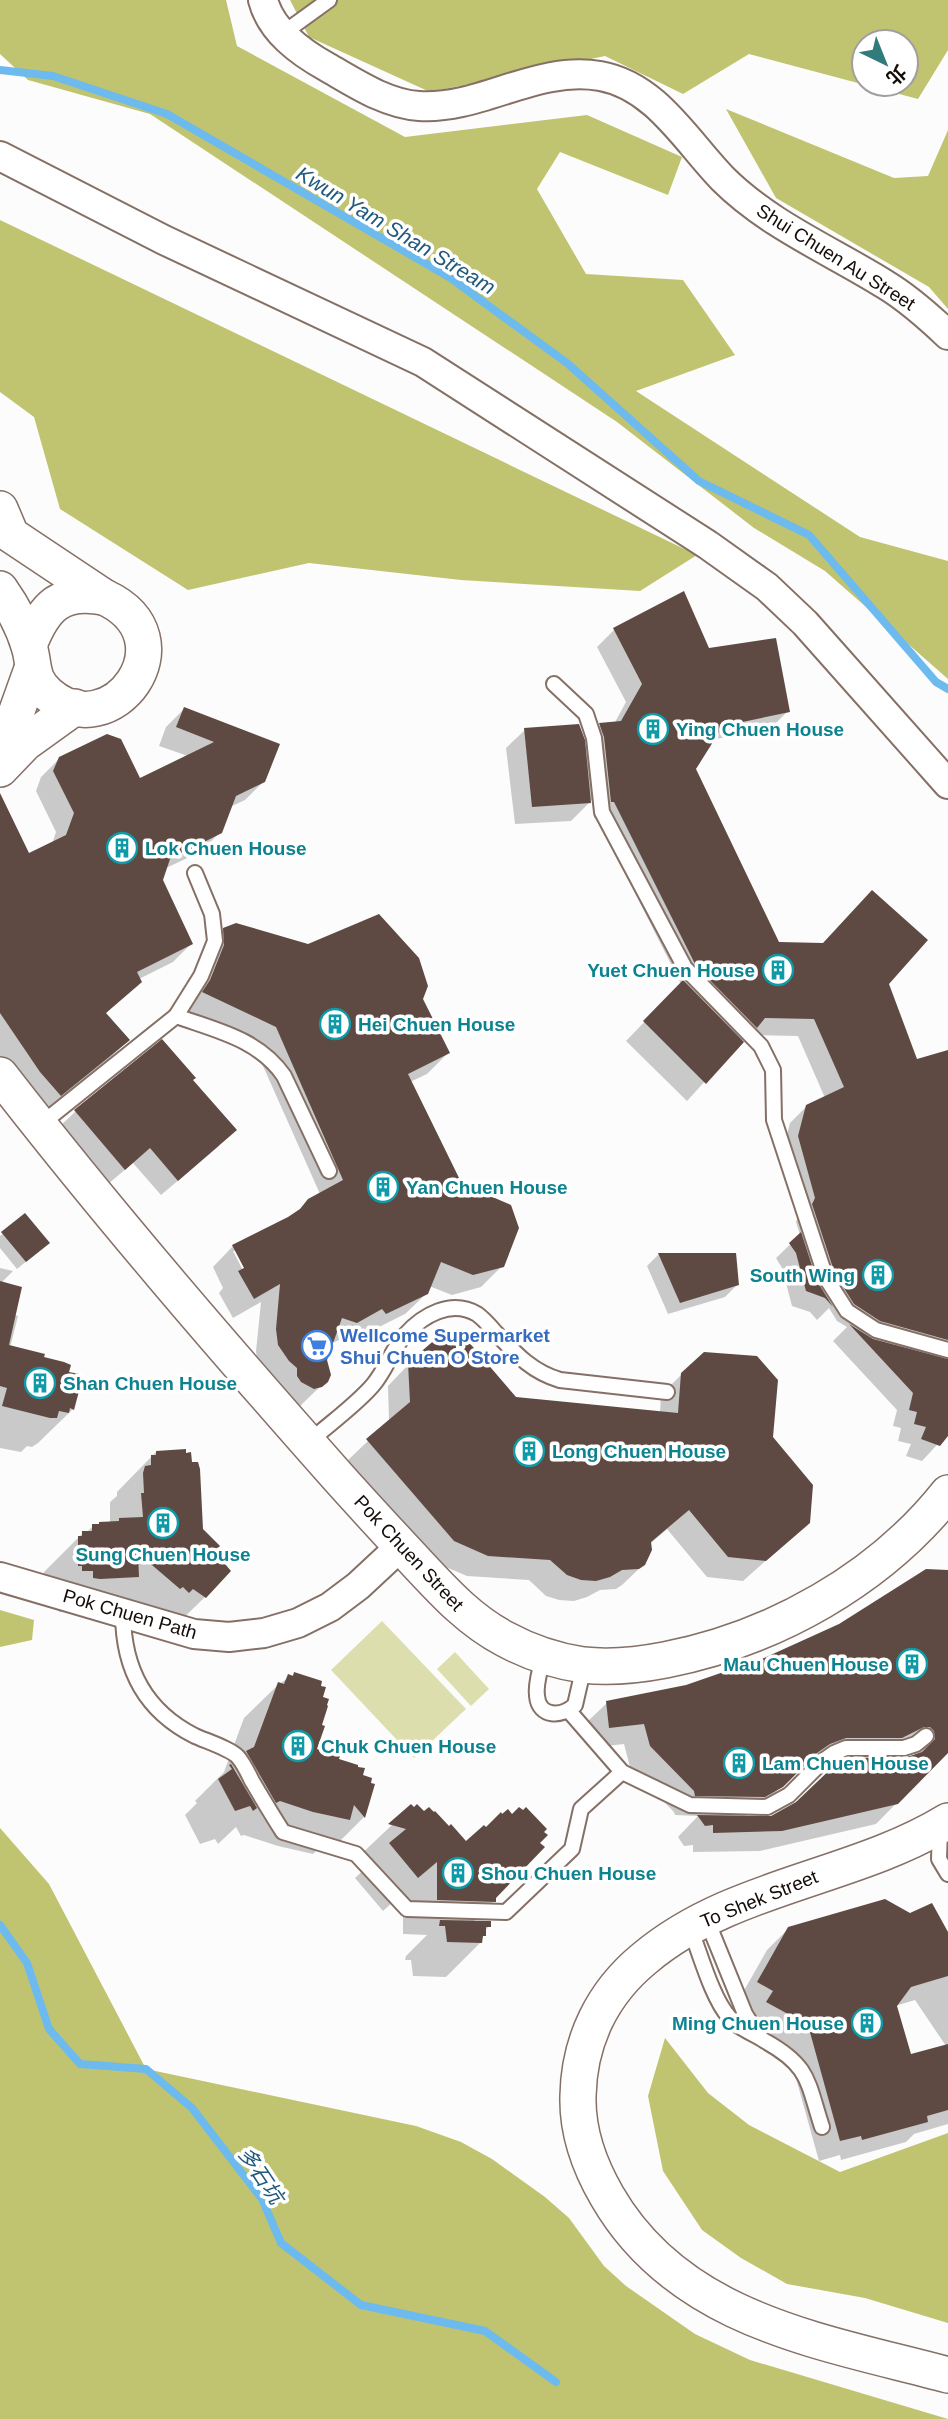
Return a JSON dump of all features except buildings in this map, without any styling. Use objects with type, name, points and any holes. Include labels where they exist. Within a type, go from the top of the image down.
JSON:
[{"type":"street","name":"Shui Chuen Au Street","points":[[263,0],[267,13],[282,34],[305,53],[351,81],[388,99],[410,105],[446,104],[564,74],[597,76],[633,87],[658,107],[724,180],[761,212],[887,285],[926,314],[948,335]]},
{"type":"street","points":[[0,156],[164,240],[423,362],[708,545],[767,587],[806,623],[948,784]]},
{"type":"street","points":[[0,589],[17,617],[38,682],[48,694],[75,707],[100,707],[122,696],[138,677],[142,665],[143,641],[140,629],[125,609],[104,597],[4,524]]},
{"type":"street","points":[[0,749],[10,730],[38,621],[56,603],[80,595],[104,597]]},
{"type":"street","points":[[0,769],[25,744],[75,707]]},
{"type":"street","name":"Pok Chuen Street","points":[[0,1075],[39,1126],[308,1443],[459,1608],[505,1639],[543,1655],[584,1665],[629,1665],[684,1656],[734,1641],[828,1597],[857,1578],[916,1529],[948,1493]]},
{"type":"street","name":"Pok Chuen Path","points":[[0,1577],[194,1634],[229,1637],[264,1633],[298,1623],[330,1607],[358,1586],[401,1546]]},
{"type":"street","name":"To Shek Street","points":[[945,1826],[851,1864],[764,1894],[698,1922],[645,1958],[611,1993],[590,2028],[578,2080],[580,2127],[597,2179],[632,2233],[651,2255],[676,2276],[736,2312],[768,2324],[948,2375]]},
{"type":"lane","points":[[282,34],[329,0]]},
{"type":"lane","points":[[554,684],[586,714],[594,738],[602,812],[685,968],[761,1046],[773,1070],[774,1120],[826,1278],[847,1311],[876,1330],[948,1350]]},
{"type":"lane","points":[[39,1126],[176,1016],[201,976],[215,941],[212,914],[195,873]]},
{"type":"lane","points":[[176,1016],[252,1044],[275,1063],[284,1076],[329,1171]]},
{"type":"lane","points":[[308,1443],[374,1385],[405,1335],[428,1316],[453,1308],[466,1309],[478,1315],[524,1362],[547,1376],[560,1380],[667,1392]]},
{"type":"lane","points":[[123,1613],[123,1638],[129,1662],[139,1684],[153,1704],[171,1721],[192,1734],[237,1756],[282,1832],[356,1854],[407,1909],[506,1912],[572,1849],[581,1809],[622,1772]]},
{"type":"lane","points":[[543,1655],[537,1696],[539,1704],[552,1714],[560,1715],[575,1705],[584,1665]]},
{"type":"lane","points":[[569,1711],[622,1772],[690,1805],[768,1807],[789,1795],[834,1753],[846,1748],[904,1748],[916,1744],[926,1736]]},
{"type":"lane","points":[[945,1826],[939,1859],[948,1874]]},
{"type":"lane","points":[[698,1922],[745,2014],[760,2037],[798,2063],[808,2082],[822,2127]]},
{"type":"green space","points":[[0,0],[226,0],[237,46],[405,137],[587,115],[682,157],[668,195],[560,152],[537,189],[586,274],[683,280],[735,355],[636,391],[860,537],[948,561],[948,679],[825,571],[754,528],[617,422],[150,114],[28,80],[0,54]]},
{"type":"green space","points":[[290,0],[948,0],[948,50],[920,96],[920,28],[850,28],[850,81],[749,54],[683,94],[605,56],[430,92],[309,37]]},
{"type":"green space","points":[[726,109],[894,178],[928,176],[948,130],[948,309],[929,287],[776,198]]},
{"type":"green space","points":[[0,220],[697,555],[640,591],[461,580],[309,563],[188,590],[60,509],[34,417],[0,392]]},
{"type":"green space","points":[[0,1610],[34,1620],[32,1640],[0,1647]]},
{"type":"green space","points":[[382,1621],[466,1709],[414,1758],[331,1670]]},
{"type":"green space","points":[[455,1652],[489,1689],[471,1706],[437,1669]]},
{"type":"green space","points":[[0,1828],[49,1884],[146,2069],[416,2126],[461,2142],[492,2159],[545,2197],[569,2218],[604,2266],[626,2286],[695,2334],[750,2360],[948,2419],[0,2419]]},
{"type":"green space","points":[[665,2038],[708,2093],[749,2125],[840,2172],[948,2133],[948,2323],[865,2298],[787,2284],[741,2258],[702,2230],[663,2171],[648,2096]]},
{"type":"waterway","name":"Kwun Yam Shan Stream","points":[[0,70],[53,76],[167,114],[449,277],[567,363],[699,481],[809,535],[936,682],[948,689]]},
{"type":"waterway","name":"多石坑","points":[[0,1925],[27,1963],[49,2029],[80,2064],[146,2069],[192,2108],[262,2199],[281,2243],[361,2305],[485,2331],[556,2382]]},
{"type":"place","name":"Ying Chuen House","points":[[653,729]]},
{"type":"place","name":"Lok Chuen House","points":[[122,848]]},
{"type":"place","name":"Yuet Chuen House","points":[[778,970]]},
{"type":"place","name":"Hei Chuen House","points":[[335,1024]]},
{"type":"place","name":"Yan Chuen House","points":[[383,1187]]},
{"type":"place","name":"South Wing","points":[[878,1275]]},
{"type":"place","name":"Wellcome Supermarket Shui Chuen O Store","points":[[317,1346]]},
{"type":"place","name":"Shan Chuen House","points":[[40,1383]]},
{"type":"place","name":"Long Chuen House","points":[[529,1451]]},
{"type":"place","name":"Sung Chuen House","points":[[163,1523]]},
{"type":"place","name":"Mau Chuen House","points":[[912,1664]]},
{"type":"place","name":"Chuk Chuen House","points":[[298,1746]]},
{"type":"place","name":"Lam Chuen House","points":[[739,1763]]},
{"type":"place","name":"Shou Chuen House","points":[[458,1873]]},
{"type":"place","name":"Ming Chuen House","points":[[867,2023]]}]
